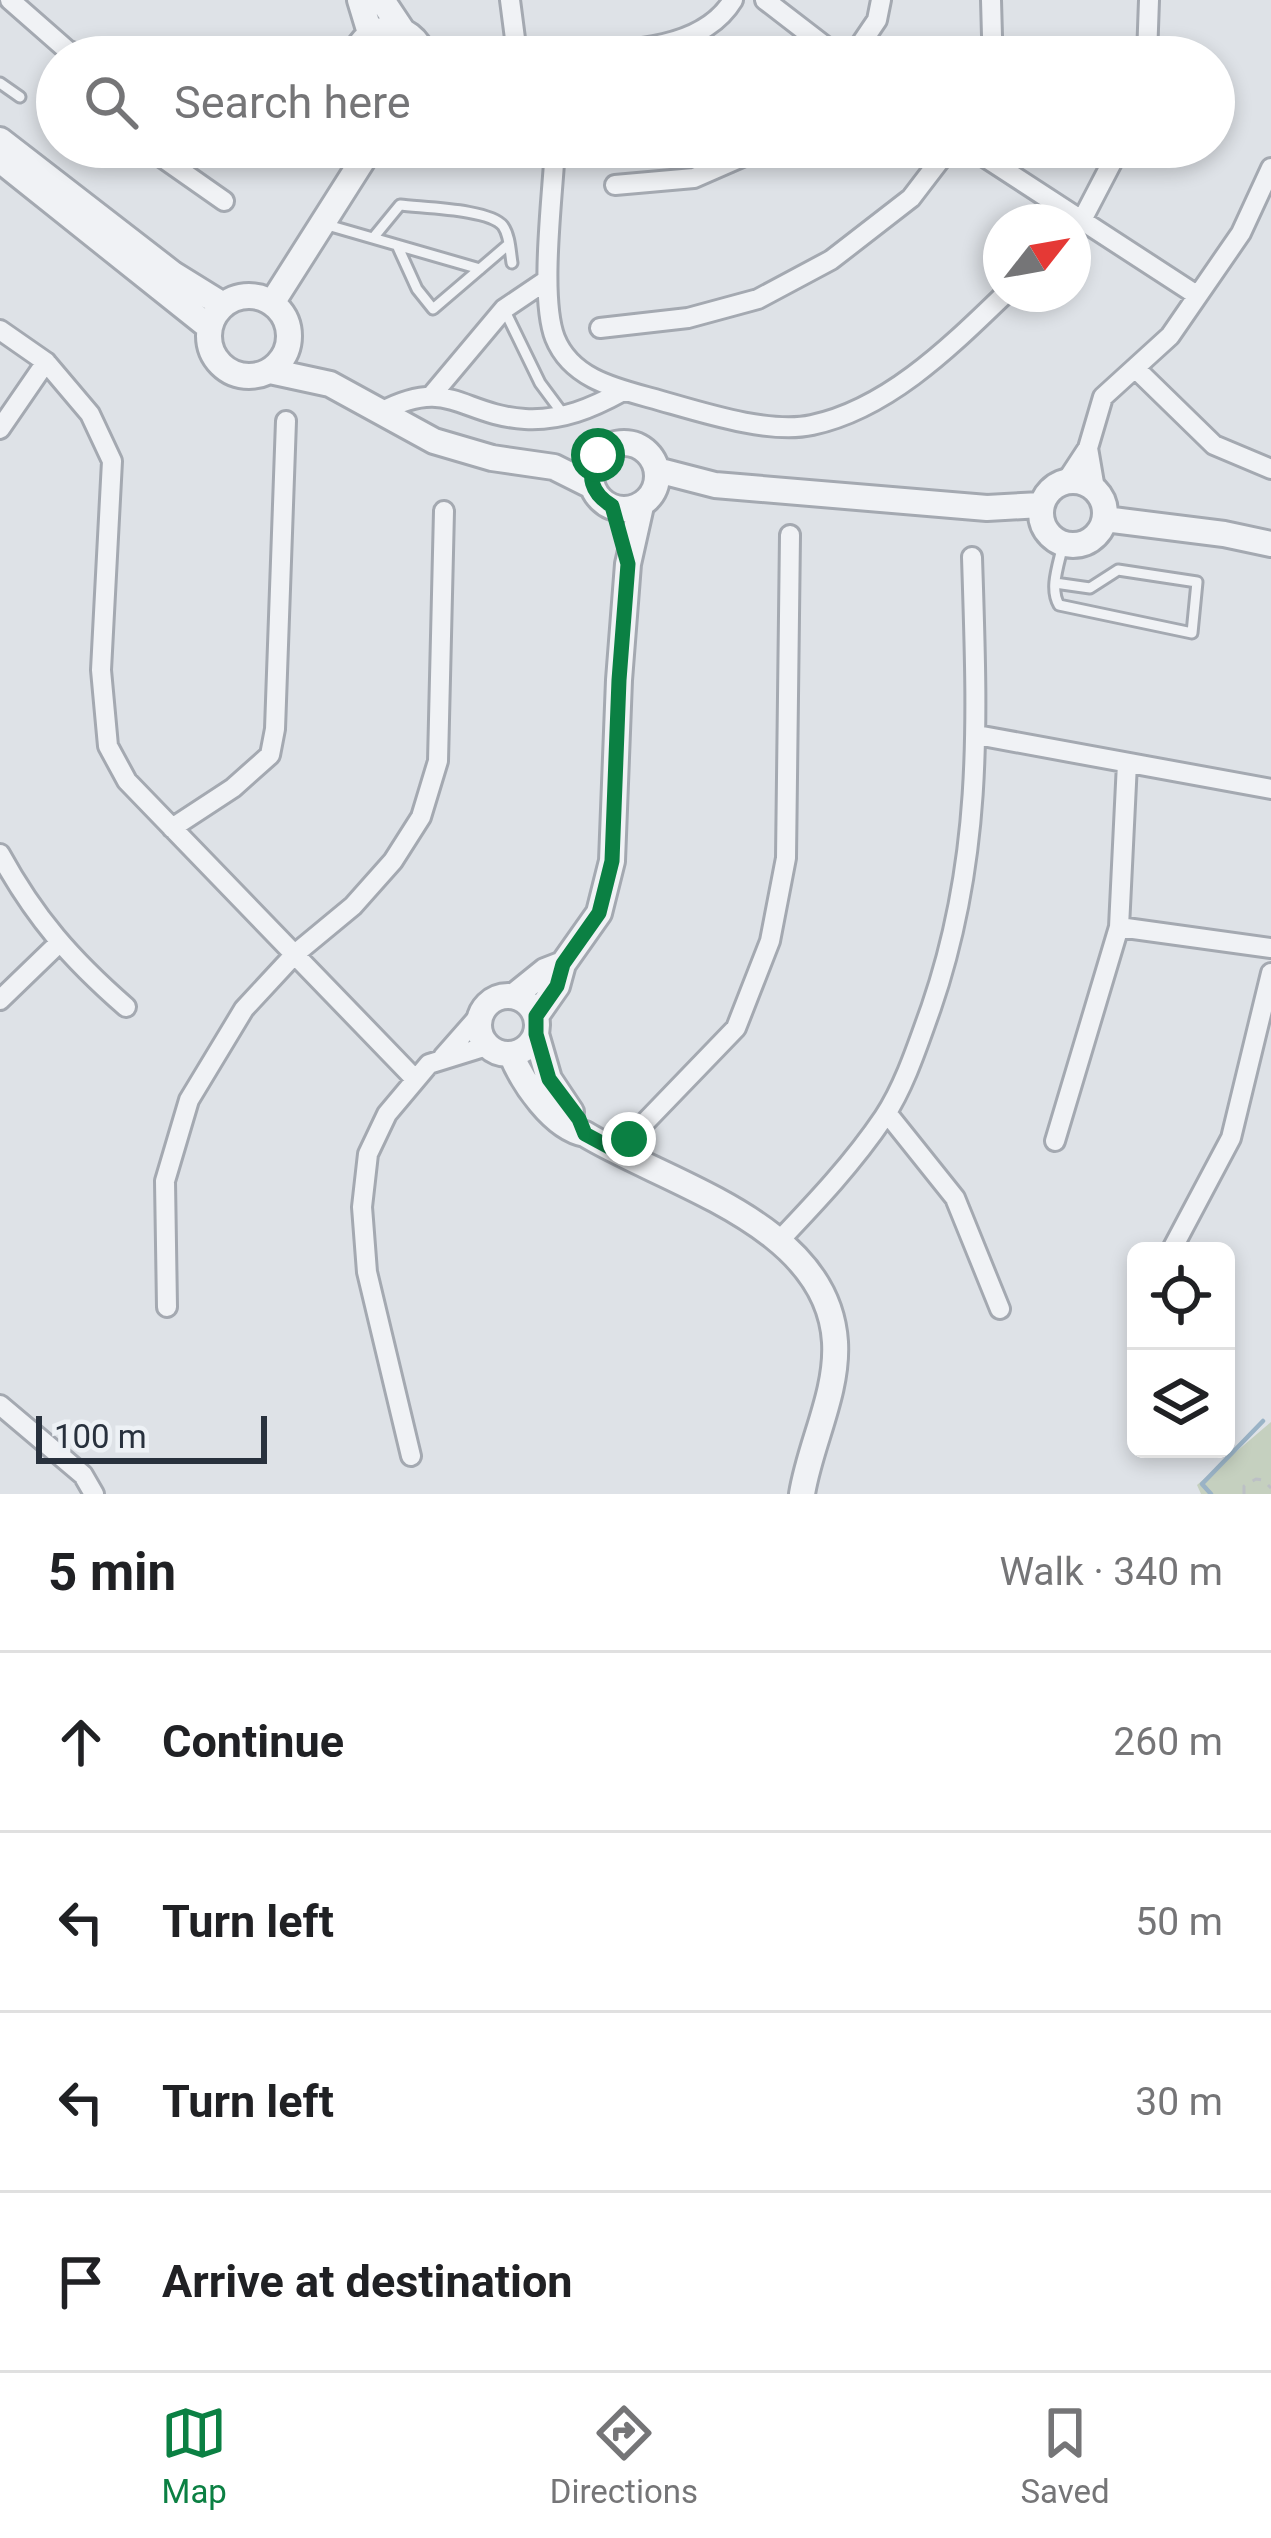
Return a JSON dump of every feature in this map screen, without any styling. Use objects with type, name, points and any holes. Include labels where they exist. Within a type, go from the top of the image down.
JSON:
[{"type":"street","points":[[10,0],[51,36]]},
{"type":"street","points":[[359,0],[370,33]]},
{"type":"street","points":[[382,0],[409,36]]},
{"type":"street","points":[[509,36],[510,0]]},
{"type":"street","points":[[690,36],[733,0]]},
{"type":"street","points":[[765,0],[812,36]]},
{"type":"street","points":[[866,36],[877,20],[881,0]]},
{"type":"street","points":[[992,0],[992,36]]},
{"type":"street","points":[[1148,36],[1149,0]]},
{"type":"street","points":[[367,36],[380,29],[396,36]]},
{"type":"street","points":[[3,156],[223,305]]},
{"type":"street","points":[[3,156],[209,328]]},
{"type":"street","points":[[190,168],[224,201]]},
{"type":"street","points":[[272,304],[358,168]]},
{"type":"street","points":[[554,168],[548,280],[555,337],[574,365],[601,385],[740,422],[808,426],[865,407],[947,350],[986,312]]},
{"type":"street","points":[[615,185],[694,178],[717,168]]},
{"type":"street","points":[[600,328],[688,318],[758,299],[831,260],[911,198],[934,168]]},
{"type":"street","points":[[999,168],[1050,204]]},
{"type":"street","points":[[1089,204],[1109,168]]},
{"type":"street","points":[[1050,526],[1047,492],[1067,480],[1088,448],[1103,398],[1170,336],[1240,233],[1271,168]]},
{"type":"street","points":[[1091,232],[1195,294]]},
{"type":"street","points":[[431,396],[504,309],[548,280]]},
{"type":"street","points":[[242,296],[272,304],[286,320],[286,353],[270,371],[257,376],[231,373],[212,354],[209,328],[223,305],[242,296]]},
{"type":"street","points":[[0,330],[46,362],[90,414],[112,461],[101,670],[108,746],[128,781],[414,1078]]},
{"type":"street","points":[[289,341],[330,384]]},
{"type":"street","points":[[0,429],[46,362]]},
{"type":"street","points":[[1135,368],[1214,446],[1271,469]]},
{"type":"street","points":[[270,371],[330,384],[434,440],[492,458],[554,467],[592,486]]},
{"type":"street","points":[[381,412],[408,399],[449,396],[525,419],[592,408],[623,391]]},
{"type":"street","points":[[172,828],[233,788],[270,755],[286,421]]},
{"type":"street","points":[[442,1057],[521,1052],[557,986],[563,964],[599,913],[612,861],[628,564],[650,489],[646,451],[626,443],[598,455],[592,465],[592,486],[599,498],[623,509],[650,489],[715,485],[987,508],[1050,526],[1084,543],[1101,530],[1105,519],[1088,448]]},
{"type":"street","points":[[554,467],[598,455]]},
{"type":"street","points":[[1067,480],[1095,489]]},
{"type":"street","points":[[612,506],[628,564]]},
{"type":"street","points":[[167,1307],[165,1181],[189,1100],[244,1009],[295,954],[353,906],[393,860],[421,817],[438,761],[443,511]]},
{"type":"street","points":[[1105,519],[1271,544]]},
{"type":"street","points":[[624,1155],[629,1139],[736,1028],[770,941],[786,858],[790,535]]},
{"type":"street","points":[[778,1242],[832,1186],[887,1112],[920,1041],[945,967],[974,814],[977,735],[972,557]]},
{"type":"street","points":[[977,735],[1271,789]]},
{"type":"street","points":[[1055,1141],[1119,927],[1127,763]]},
{"type":"street","points":[[0,854],[28,905],[59,944],[126,1007]]},
{"type":"street","points":[[1119,927],[1271,948]]},
{"type":"street","points":[[0,1000],[59,944]]},
{"type":"street","points":[[411,1456],[367,1271],[362,1207],[368,1154],[387,1114],[414,1078],[442,1057],[493,999],[514,996],[544,970],[563,964]]},
{"type":"street","points":[[1176,1242],[1231,1138],[1271,973]]},
{"type":"street","points":[[514,996],[528,1003],[549,1079],[585,1134]]},
{"type":"street","points":[[479,1016],[481,1037],[499,1050],[571,1131],[701,1189],[778,1242],[814,1280],[831,1319],[833,1378],[808,1457],[802,1494]]},
{"type":"street","points":[[887,1112],[956,1198],[1000,1309]]},
{"type":"street","points":[[0,1405],[83,1474],[94,1494]]},
{"type":"lane","points":[[0,83],[20,97]]},
{"type":"lane","points":[[373,238],[400,205],[496,219],[506,230],[512,263]]},
{"type":"lane","points":[[324,224],[480,269]]},
{"type":"lane","points":[[397,245],[424,303],[433,309],[509,244]]},
{"type":"lane","points":[[504,309],[540,383],[563,415]]},
{"type":"lane","points":[[1050,526],[1055,601],[1064,608],[1192,633],[1197,582],[1118,570],[1090,588],[1055,584]]},
{"type":"path","points":[[1244,1494],[1244,1486],[1256,1479],[1271,1488]]},
{"type":"green space","points":[[1271,1422],[1271,1494],[1201,1494],[1197,1485],[1229,1458],[1235,1458],[1235,1453]]},
{"type":"waterway","points":[[1211,1494],[1202,1484],[1263,1421]]},
{"type":"route","points":[[598,455],[592,465],[592,486],[612,506],[628,564],[612,861],[599,913],[563,964],[557,986],[536,1016],[536,1034],[549,1079],[585,1134],[624,1155],[629,1139]]}]
